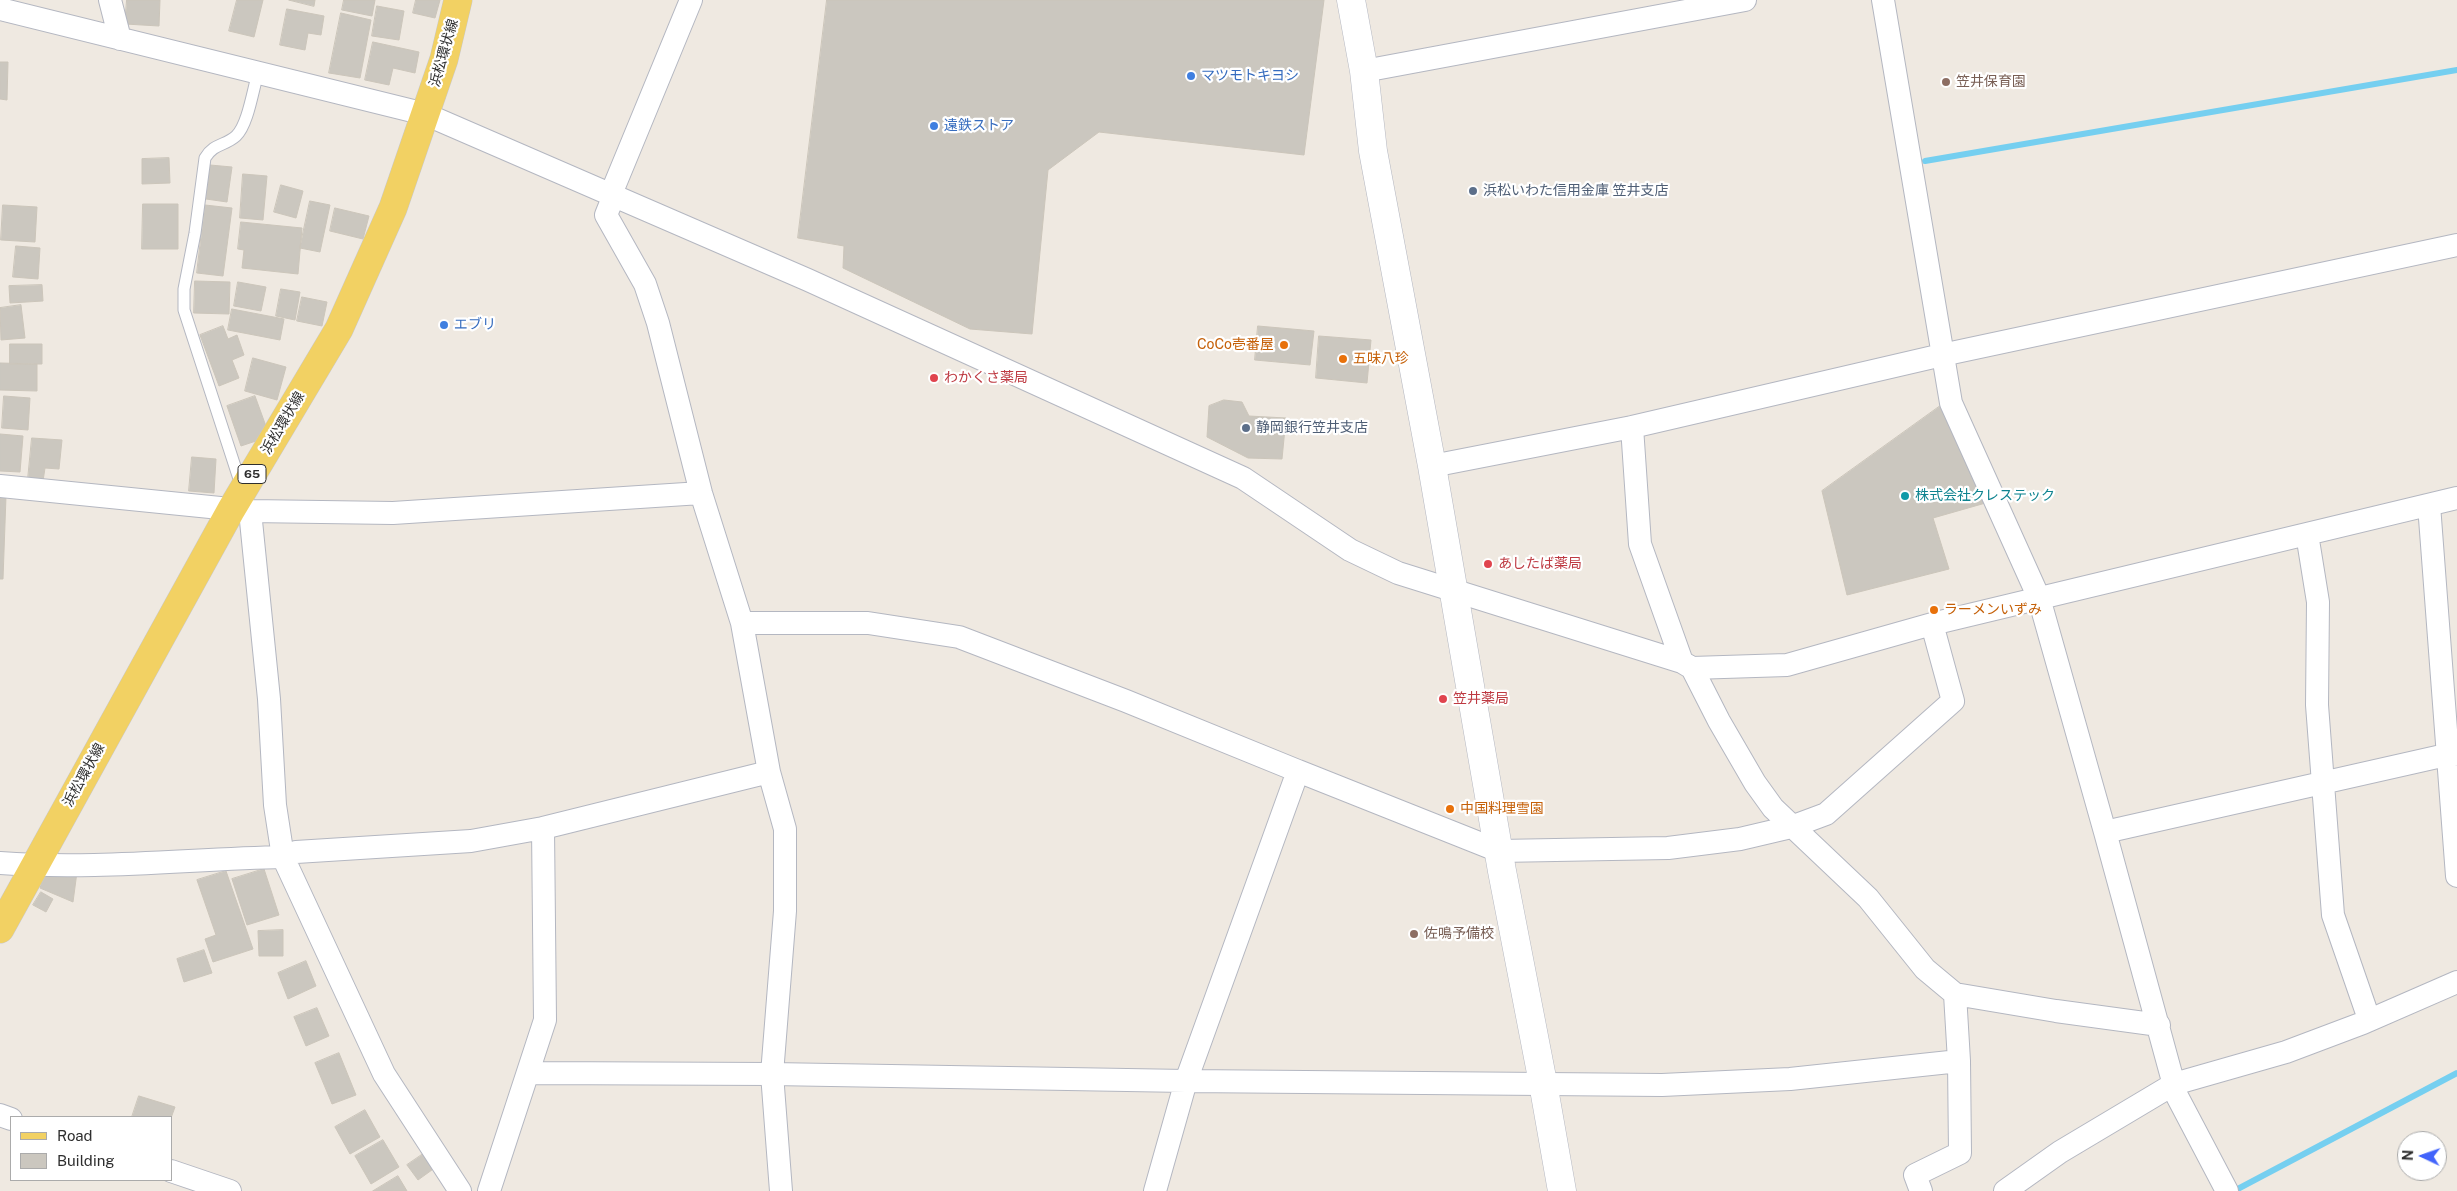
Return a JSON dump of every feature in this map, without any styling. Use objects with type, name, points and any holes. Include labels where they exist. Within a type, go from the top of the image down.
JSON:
[{"type":"main road","name":"浜松環状線","points":[[0,928],[339,329],[393,208],[444,59],[458,0]]},
{"type":"street","points":[[110,0],[120,39]]},
{"type":"street","points":[[691,0],[612,195],[606,216],[647,292],[658,323],[701,493],[742,623],[769,772],[784,829],[785,911],[772,1074],[781,1191]]},
{"type":"street","points":[[1351,0],[1364,71],[1374,151],[1432,466],[1452,591],[1499,852],[1562,1191]]},
{"type":"street","points":[[1364,71],[1745,0]]},
{"type":"street","points":[[1883,0],[1951,403],[2039,598],[2106,832],[2177,1096],[2227,1191]]},
{"type":"street","points":[[0,9],[425,114],[808,280],[1243,478],[1350,550],[1398,573],[1687,665],[1787,665],[1932,624],[2457,498]]},
{"type":"street","points":[[1432,466],[1632,427],[1942,356],[2457,245]]},
{"type":"street","points":[[1632,427],[1640,544],[1687,665],[1755,783],[1773,808],[1868,898],[1925,969],[1954,994],[2056,1011],[2159,1025]]},
{"type":"street","points":[[0,486],[393,513],[701,493]]},
{"type":"street","points":[[241,504],[269,699],[275,805],[283,856],[384,1074],[460,1191]]},
{"type":"street","points":[[2429,505],[2452,754],[2457,876]]},
{"type":"street","points":[[2307,534],[2318,602],[2317,705],[2334,915],[2369,1019]]},
{"type":"street","points":[[742,623],[868,623],[960,638],[1126,701],[1499,852],[1668,848],[1740,839],[1791,827],[1826,814],[1953,701],[1932,624]]},
{"type":"street","points":[[2106,832],[2452,754]]},
{"type":"street","points":[[1155,1191],[1186,1081],[1298,771]]},
{"type":"street","points":[[0,863],[35,866],[283,856],[296,852],[471,841],[543,828],[769,772]]},
{"type":"street","points":[[489,1191],[545,1020],[543,828]]},
{"type":"street","points":[[2005,1191],[2060,1152],[2174,1084],[2286,1052],[2457,982]]},
{"type":"street","points":[[1921,1191],[1915,1175],[1960,1153],[1959,1061],[1954,994]]},
{"type":"street","points":[[529,1072],[1662,1085],[1790,1079],[1959,1061]]},
{"type":"street","points":[[172,1171],[230,1191]]},
{"type":"lane","points":[[241,504],[184,310],[184,289],[195,233],[205,158],[210,149],[234,138],[242,130],[258,72]]},
{"type":"building","points":[[127,0],[160,0],[159,26],[125,24]]},
{"type":"building","points":[[237,0],[263,0],[254,37],[229,31]]},
{"type":"building","points":[[289,0],[315,0],[314,6]]},
{"type":"building","points":[[344,0],[375,0],[372,16],[342,10]]},
{"type":"building","points":[[416,0],[440,0],[435,18],[413,13]]},
{"type":"building","points":[[827,0],[1324,0],[1304,155],[1099,132],[1048,170],[1032,334],[970,329],[843,268],[844,246],[798,238]]},
{"type":"building","points":[[377,6],[404,11],[399,40],[372,36]]},
{"type":"building","points":[[287,9],[324,16],[321,35],[308,33],[305,50],[280,45]]},
{"type":"building","points":[[341,13],[371,20],[360,78],[329,73]]},
{"type":"building","points":[[373,42],[419,52],[415,73],[393,68],[389,85],[365,80]]},
{"type":"building","points":[[0,62],[8,62],[7,100],[0,99]]},
{"type":"building","points":[[169,158],[170,183],[142,184],[142,159]]},
{"type":"building","points":[[210,165],[232,167],[227,202],[206,199]]},
{"type":"building","points":[[243,174],[267,176],[263,220],[240,218]]},
{"type":"building","points":[[281,185],[303,191],[296,218],[274,212]]},
{"type":"building","points":[[310,201],[330,205],[320,252],[300,248]]},
{"type":"building","points":[[143,204],[178,204],[178,249],[142,249]]},
{"type":"building","points":[[3,205],[37,207],[35,242],[1,240]]},
{"type":"building","points":[[205,205],[232,208],[223,276],[197,273]]},
{"type":"building","points":[[335,208],[369,216],[363,239],[330,231]]},
{"type":"building","points":[[241,222],[302,228],[298,274],[242,268],[244,250],[238,249]]},
{"type":"building","points":[[16,246],[40,248],[38,279],[13,277]]},
{"type":"building","points":[[195,281],[230,282],[229,314],[194,313]]},
{"type":"building","points":[[238,282],[266,287],[261,311],[234,306]]},
{"type":"building","points":[[42,285],[43,301],[10,303],[9,286]]},
{"type":"building","points":[[281,289],[300,292],[295,320],[276,316]]},
{"type":"building","points":[[302,297],[327,302],[322,326],[297,321]]},
{"type":"building","points":[[21,305],[25,338],[1,340],[0,308]]},
{"type":"building","points":[[232,309],[284,319],[280,340],[228,330]]},
{"type":"building","points":[[223,326],[228,339],[237,335],[244,355],[232,360],[239,378],[219,386],[200,335]]},
{"type":"building","name":"CoCo壱番屋","points":[[1258,326],[1314,331],[1310,365],[1255,360]]},
{"type":"building","name":"五味八珍","points":[[1319,336],[1371,340],[1367,383],[1316,378]]},
{"type":"building","points":[[10,344],[42,344],[42,364],[10,364]]},
{"type":"building","points":[[253,358],[286,367],[277,400],[245,391]]},
{"type":"building","points":[[0,363],[37,364],[37,391],[0,390]]},
{"type":"building","points":[[4,396],[30,398],[28,430],[2,428]]},
{"type":"building","points":[[255,396],[267,429],[265,438],[241,446],[227,406]]},
{"type":"building","name":"静岡銀行笠井支店","points":[[1224,400],[1242,402],[1249,416],[1286,418],[1282,459],[1248,458],[1207,437],[1209,406]]},
{"type":"building","name":"株式会社クレステック","points":[[1943,404],[1989,502],[1933,518],[1949,569],[1847,595],[1822,491]]},
{"type":"building","points":[[0,434],[23,436],[20,472],[0,471]]},
{"type":"building","points":[[32,438],[62,440],[59,469],[45,468],[43,481],[28,479]]},
{"type":"building","points":[[192,457],[216,459],[214,493],[189,491]]},
{"type":"building","points":[[0,495],[6,496],[3,579],[0,579]]},
{"type":"building","points":[[264,869],[279,915],[247,925],[232,879]]},
{"type":"building","points":[[226,871],[253,949],[213,962],[205,939],[216,935],[197,880]]},
{"type":"building","points":[[77,872],[73,902],[40,888],[45,873]]},
{"type":"building","points":[[41,892],[53,899],[46,912],[33,905]]},
{"type":"building","points":[[283,930],[283,956],[259,956],[258,931]]},
{"type":"building","points":[[204,950],[212,973],[184,982],[177,959]]},
{"type":"building","points":[[306,961],[316,986],[288,999],[278,973]]},
{"type":"building","points":[[317,1008],[329,1036],[306,1046],[294,1017]]},
{"type":"building","points":[[339,1053],[356,1095],[332,1104],[315,1063]]},
{"type":"building","points":[[139,1096],[175,1107],[172,1116],[132,1116]]},
{"type":"building","points":[[365,1110],[380,1137],[350,1154],[335,1127]]},
{"type":"building","points":[[383,1140],[399,1167],[371,1184],[355,1156]]},
{"type":"building","points":[[426,1152],[436,1167],[418,1180],[407,1165]]},
{"type":"building","points":[[398,1176],[407,1191],[373,1191]]},
{"type":"waterway","points":[[1925,161],[2457,70]]},
{"type":"waterway","points":[[2234,1191],[2457,1073]]},
{"type":"place","name":"マツモトキヨシ","points":[[1191,76]]},
{"type":"place","name":"笠井保育園","points":[[1946,82]]},
{"type":"place","name":"遠鉄ストア","points":[[934,126]]},
{"type":"place","name":"浜松いわた信用金庫 笠井支店","points":[[1473,191]]},
{"type":"place","name":"エブリ","points":[[444,325]]},
{"type":"place","name":"CoCo壱番屋","points":[[1284,345]]},
{"type":"place","name":"五味八珍","points":[[1343,359]]},
{"type":"place","name":"わかくさ薬局","points":[[934,378]]},
{"type":"place","name":"静岡銀行笠井支店","points":[[1246,428]]},
{"type":"place","name":"株式会社クレステック","points":[[1905,496]]},
{"type":"place","name":"あしたば薬局","points":[[1488,564]]},
{"type":"place","name":"ラーメンいずみ","points":[[1934,610]]},
{"type":"place","name":"笠井薬局","points":[[1443,699]]},
{"type":"place","name":"中国料理雪園","points":[[1450,809]]},
{"type":"place","name":"佐鳴予備校","points":[[1414,934]]}]
